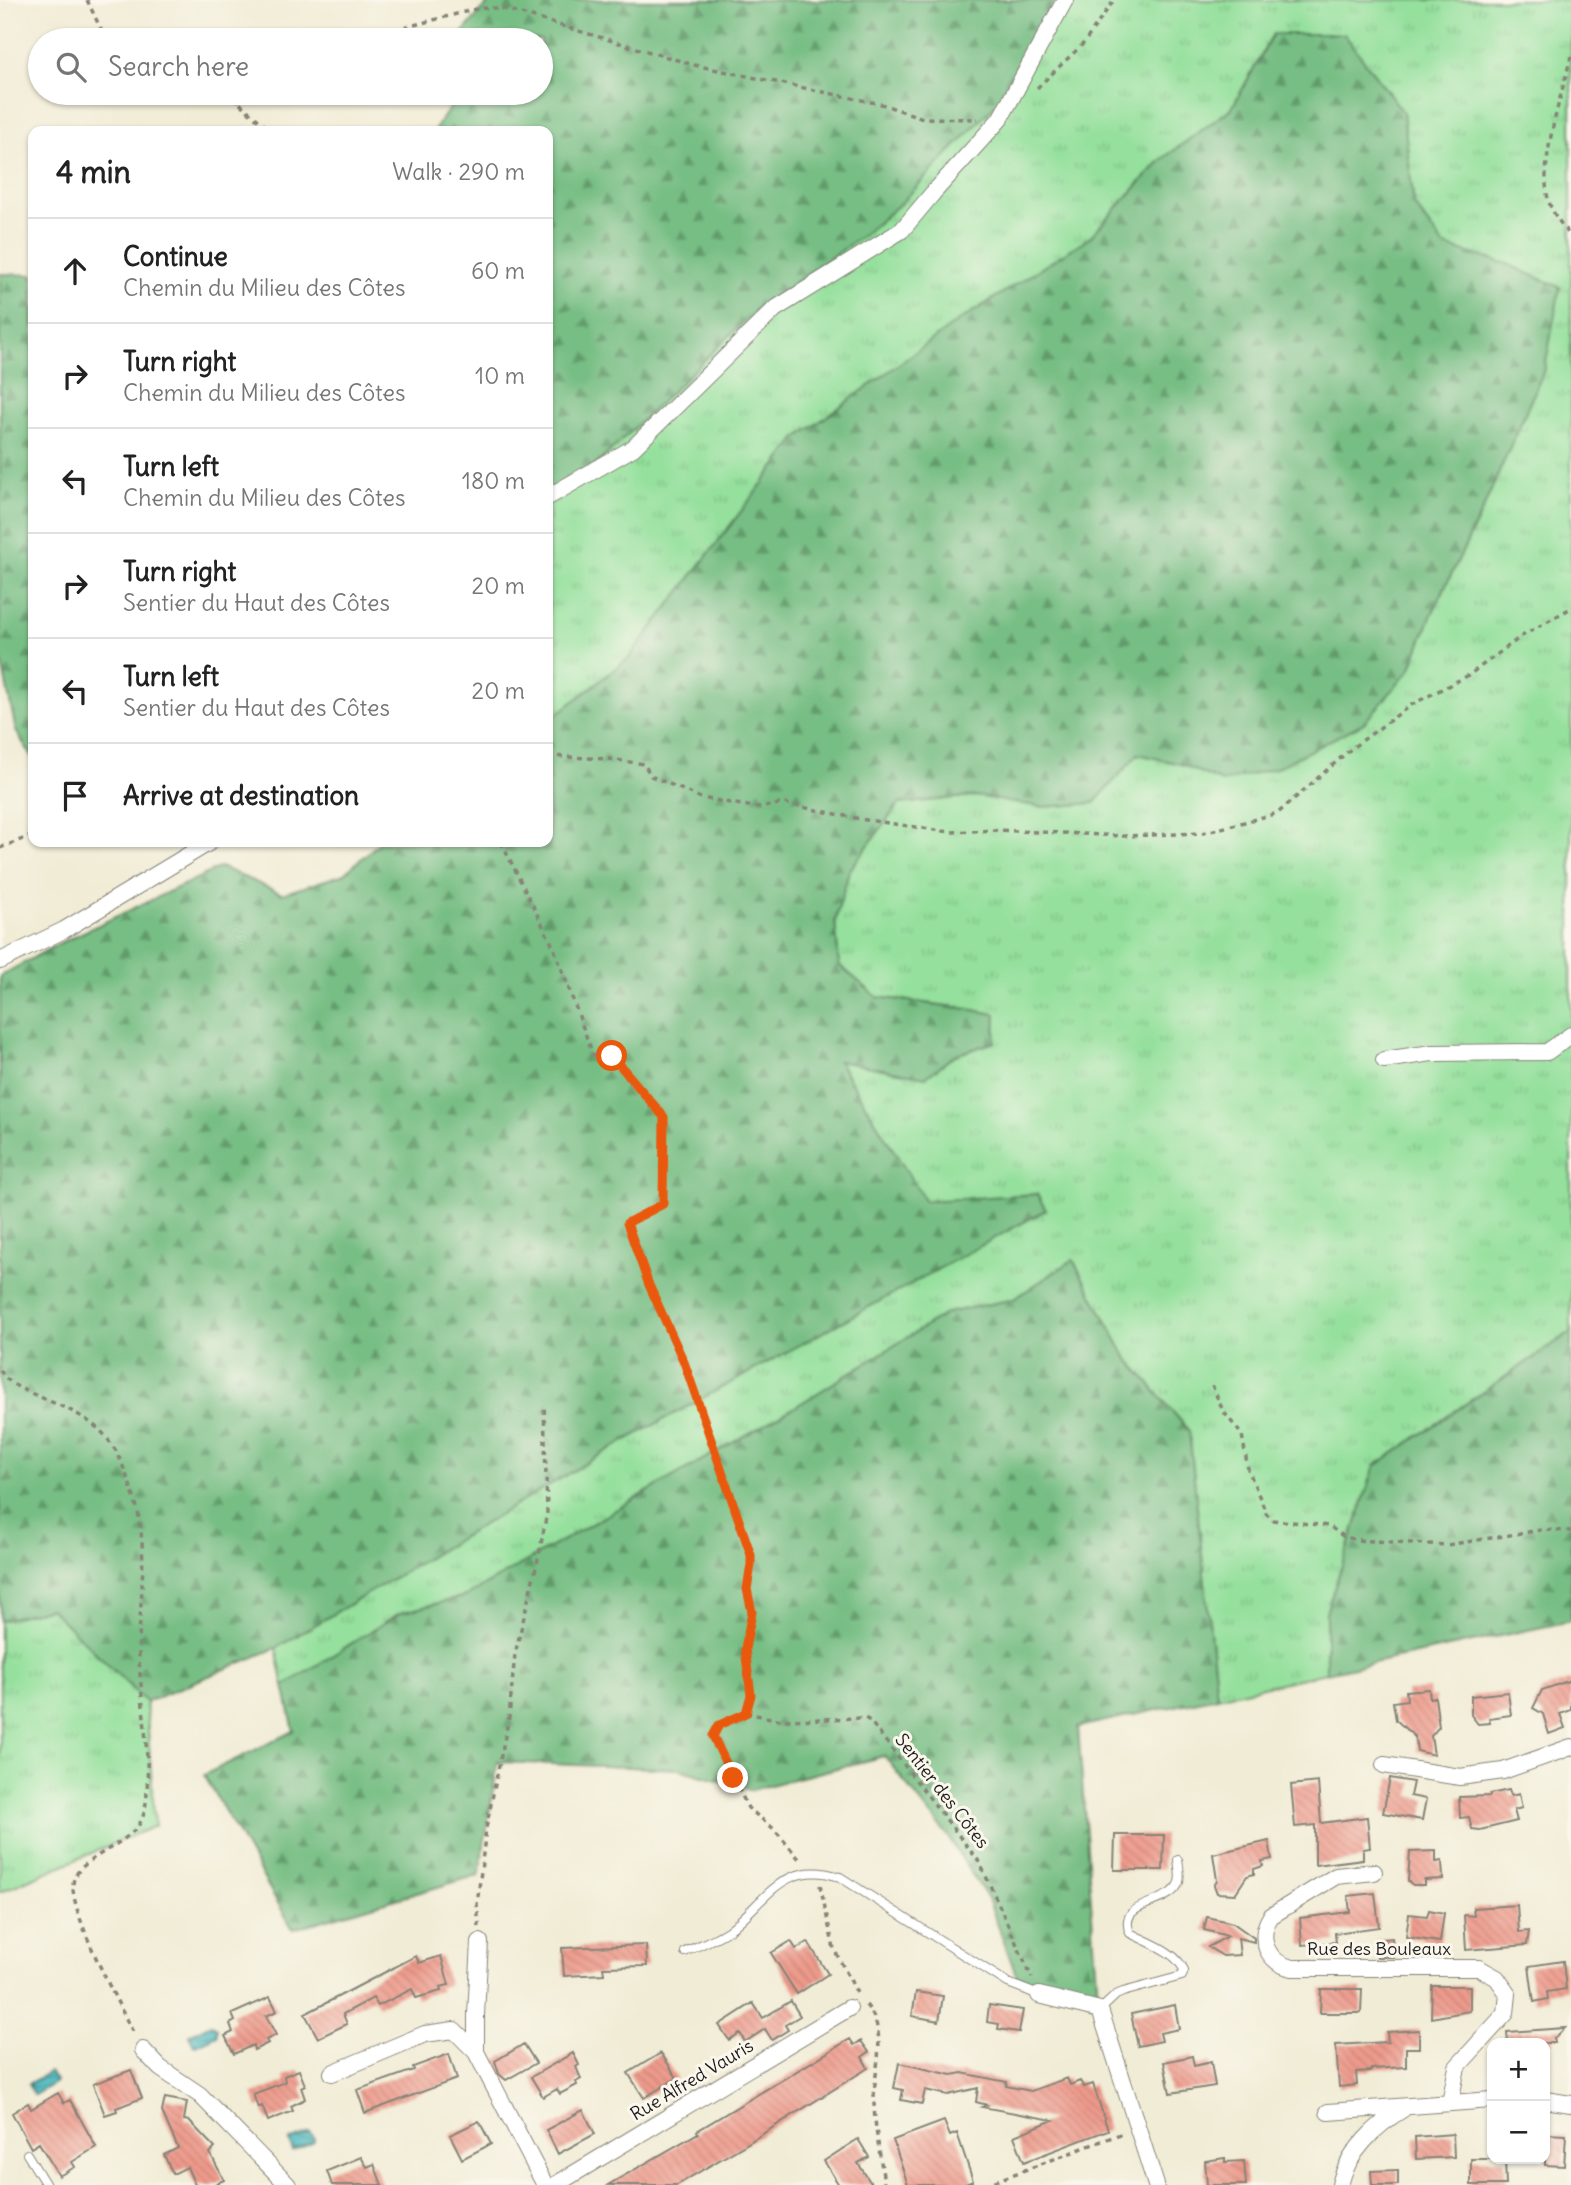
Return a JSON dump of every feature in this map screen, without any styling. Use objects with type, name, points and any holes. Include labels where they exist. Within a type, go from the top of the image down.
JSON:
[{"type":"street","points":[[553,494],[633,448],[775,309],[902,230],[1000,119],[1065,0]]},
{"type":"street","points":[[0,961],[64,930],[203,847]]},
{"type":"street","points":[[1384,1060],[1432,1053],[1547,1052],[1571,1035]]},
{"type":"street","points":[[1384,1765],[1460,1777],[1503,1771],[1571,1746]]},
{"type":"street","name":"Rue des Bouleaux","points":[[1374,1872],[1336,1876],[1271,1916],[1266,1924],[1265,1939],[1271,1958],[1280,1966],[1293,1968],[1479,1968],[1497,1978],[1508,1994],[1506,2013],[1457,2067],[1450,2103]]},
{"type":"street","points":[[476,2052],[480,1942]]},
{"type":"street","points":[[1039,1995],[1100,2010],[1156,2185]]},
{"type":"street","name":"Rue Alfred Vauris","points":[[555,2185],[849,2008]]},
{"type":"street","points":[[331,2073],[425,2035],[454,2030],[476,2052],[545,2185]]},
{"type":"street","points":[[143,2050],[160,2068],[200,2095],[288,2185]]},
{"type":"street","points":[[1328,2112],[1487,2100]]},
{"type":"street","points":[[1550,2101],[1571,2104]]},
{"type":"street","points":[[1340,2185],[1342,2173],[1352,2156],[1390,2117],[1405,2108]]},
{"type":"lane","points":[[1100,2010],[1123,1992],[1182,1976],[1182,1963],[1130,1933],[1128,1927],[1131,1913],[1176,1888],[1179,1877],[1178,1860]]},
{"type":"lane","points":[[685,1952],[728,1930],[778,1883],[811,1874],[830,1874],[840,1877],[1008,1983],[1039,1995]]},
{"type":"lane","points":[[27,2154],[46,2185]]},
{"type":"path","points":[[87,0],[100,28]]},
{"type":"path","points":[[1036,89],[1083,43],[1114,0]]},
{"type":"path","points":[[402,28],[480,8],[501,8],[694,65],[881,104],[923,118],[1000,119]]},
{"type":"path","points":[[1571,57],[1547,159],[1545,181],[1550,206],[1571,237]]},
{"type":"path","points":[[241,105],[265,126]]},
{"type":"path","points":[[553,756],[644,764],[651,776],[701,798],[760,808],[783,803],[860,819],[950,832],[997,830],[1124,836],[1203,833],[1278,813],[1352,748],[1411,705],[1469,675],[1522,636],[1571,608]]},
{"type":"path","points":[[0,848],[28,837]]},
{"type":"path","points":[[504,847],[554,948],[593,1055],[612,1056],[664,1117],[663,1204],[627,1223],[649,1285],[684,1362],[748,1545],[751,1565],[747,1589],[752,1612],[745,1658],[751,1695],[746,1713],[719,1725],[713,1736],[748,1808],[774,1829],[821,1886],[834,1949],[874,2020],[880,2057],[874,2097],[884,2185]]},
{"type":"path","points":[[0,1370],[13,1385],[80,1414],[102,1430],[121,1462],[140,1522],[143,1554],[139,1656],[148,1789],[146,1800],[142,1821],[128,1837],[82,1867],[73,1882],[75,1905],[109,1985],[143,2050]]},
{"type":"path","points":[[1212,1385],[1223,1411],[1242,1435],[1248,1469],[1266,1513],[1273,1520],[1329,1526],[1343,1536],[1356,1540],[1435,1544],[1464,1543],[1541,1530],[1571,1531]]},
{"type":"path","points":[[480,1942],[477,1905],[486,1828],[509,1717],[515,1654],[547,1512],[544,1405]]},
{"type":"path","name":"Sentier des Côtes","points":[[746,1713],[780,1720],[865,1718],[870,1721],[980,1863],[1039,1995]]},
{"type":"path","points":[[985,2185],[1139,2128]]},
{"type":"green space","points":[[491,0],[1054,0],[997,103],[901,203],[862,236],[757,309],[599,462],[553,491],[553,126],[437,126],[452,105],[553,105],[553,28],[466,28]]},
{"type":"green space","points":[[1054,0],[1571,0],[1571,1332],[1375,1466],[1326,1613],[1326,1673],[1217,1697],[1189,1431],[1125,1355],[1073,1260],[1014,1299],[947,1313],[795,1407],[466,1596],[400,1613],[284,1686],[276,1648],[615,1446],[1045,1210],[1036,1194],[925,1202],[838,1060],[926,1077],[955,1055],[995,1042],[963,1008],[877,997],[839,965],[835,921],[849,871],[899,804],[975,796],[1043,807],[1094,803],[1138,754],[1181,764],[1222,782],[1410,670],[1432,614],[1481,513],[1545,368],[1507,264],[1444,246],[1414,205],[1403,112],[1273,34],[1232,108],[1161,160],[1090,237],[957,322],[685,586],[629,658],[553,717],[553,491],[599,462],[757,309],[862,236],[901,203],[997,103]]},
{"type":"green space","points":[[1273,34],[1344,34],[1403,112],[1414,205],[1444,246],[1507,264],[1560,287],[1545,368],[1481,513],[1432,614],[1410,670],[1364,723],[1276,768],[1222,782],[1181,764],[1138,754],[1094,803],[1043,807],[975,796],[899,804],[849,871],[835,921],[839,965],[877,997],[996,1014],[995,1042],[955,1055],[926,1077],[838,1061],[925,1201],[1037,1194],[1046,1210],[615,1446],[276,1648],[146,1702],[50,1608],[0,1621],[0,976],[58,944],[221,867],[282,894],[344,874],[374,847],[553,847],[553,717],[629,658],[797,438],[957,322],[1090,237],[1161,160],[1232,108]]},
{"type":"green space","points":[[0,274],[28,275],[28,751],[16,731],[0,654]]},
{"type":"green space","points":[[1073,1260],[1125,1355],[1189,1431],[1217,1697],[1078,1727],[1098,1996],[1017,1977],[988,1899],[946,1834],[884,1756],[751,1790],[679,1769],[498,1762],[479,1875],[293,1929],[204,1775],[294,1731],[284,1686],[400,1613],[466,1596],[795,1407],[947,1313],[1014,1299]]},
{"type":"green space","points":[[1571,1332],[1571,1621],[1326,1673],[1326,1613],[1375,1466]]},
{"type":"green space","points":[[50,1608],[146,1702],[155,1826],[0,1892],[0,1621]]},
{"type":"water","points":[[211,2024],[217,2028],[217,2035],[194,2046],[189,2035]]},
{"type":"water","points":[[50,2072],[56,2082],[34,2095],[28,2084]]},
{"type":"water","points":[[310,2133],[314,2142],[293,2151],[289,2141]]},
{"type":"building","points":[[1571,1680],[1571,1710],[1560,1714],[1565,1728],[1549,1734],[1543,1714],[1533,1708],[1542,1690]]},
{"type":"building","points":[[1429,1689],[1430,1698],[1435,1697],[1439,1727],[1431,1736],[1434,1755],[1417,1751],[1415,1737],[1396,1720],[1393,1702],[1407,1700],[1406,1691]]},
{"type":"building","points":[[1508,1692],[1511,1715],[1489,1718],[1490,1723],[1478,1724],[1471,1715],[1471,1696]]},
{"type":"building","points":[[1390,1778],[1413,1782],[1410,1796],[1426,1799],[1422,1820],[1383,1813]]},
{"type":"building","points":[[1318,1782],[1321,1823],[1367,1817],[1370,1848],[1363,1849],[1363,1859],[1315,1865],[1315,1825],[1295,1827],[1291,1785]]},
{"type":"building","points":[[1509,1790],[1511,1796],[1519,1794],[1522,1808],[1514,1810],[1517,1821],[1480,1830],[1472,1829],[1469,1817],[1460,1818],[1459,1797],[1490,1796]]},
{"type":"building","points":[[1115,1835],[1164,1835],[1163,1870],[1114,1870]]},
{"type":"building","points":[[1269,1841],[1272,1859],[1262,1861],[1263,1866],[1254,1869],[1254,1874],[1247,1876],[1235,1894],[1217,1893],[1214,1885],[1217,1880],[1213,1854]]},
{"type":"building","points":[[1436,1851],[1436,1862],[1442,1861],[1443,1879],[1424,1880],[1424,1885],[1413,1885],[1408,1881],[1410,1852]]},
{"type":"building","points":[[1375,1893],[1379,1927],[1335,1933],[1336,1942],[1302,1945],[1300,1918],[1350,1912],[1348,1896]]},
{"type":"building","points":[[1517,1905],[1519,1932],[1529,1931],[1527,1945],[1466,1950],[1464,1915],[1474,1916],[1473,1908]]},
{"type":"building","points":[[1429,1910],[1444,1913],[1440,1942],[1406,1937],[1409,1914],[1427,1916]]},
{"type":"building","points":[[1207,1917],[1233,1923],[1254,1938],[1254,1942],[1238,1938],[1240,1955],[1223,1956],[1208,1947],[1228,1936],[1204,1930]]},
{"type":"building","points":[[1392,1938],[1394,1957],[1377,1957],[1375,1940]]},
{"type":"building","points":[[791,1941],[796,1949],[808,1942],[828,1974],[797,1994],[771,1953]]},
{"type":"building","points":[[646,1945],[647,1966],[603,1967],[604,1974],[564,1976],[562,1948]]},
{"type":"building","points":[[416,1956],[419,1963],[441,1956],[449,1985],[440,1987],[441,1991],[416,1998],[412,1989],[378,2006],[373,1998],[343,2014],[347,2024],[318,2038],[305,2014]]},
{"type":"building","points":[[1563,1961],[1566,1989],[1547,1992],[1548,1999],[1534,2002],[1529,1966]]},
{"type":"building","points":[[1432,1986],[1470,1986],[1470,2011],[1431,2018]]},
{"type":"building","points":[[1321,1989],[1362,1989],[1361,2013],[1320,2013]]},
{"type":"building","points":[[916,1992],[943,1996],[939,2021],[912,2016]]},
{"type":"building","points":[[270,1997],[277,2011],[266,2016],[276,2035],[266,2040],[268,2043],[254,2050],[253,2045],[234,2054],[225,2036],[233,2032],[230,2024],[235,2021],[232,2014]]},
{"type":"building","points":[[791,2001],[800,2016],[785,2025],[788,2030],[772,2040],[765,2029],[745,2042],[740,2033],[729,2040],[719,2025],[753,2003],[763,2018]]},
{"type":"building","points":[[989,2005],[1023,2010],[1019,2032],[998,2029],[999,2024],[987,2022]]},
{"type":"building","points":[[1175,2005],[1179,2029],[1160,2033],[1162,2041],[1138,2046],[1131,2014]]},
{"type":"building","points":[[1565,2028],[1554,2039],[1555,2043],[1550,2043],[1550,2038],[1508,2038],[1507,2032]]},
{"type":"building","points":[[1419,2030],[1419,2048],[1406,2048],[1406,2067],[1356,2072],[1357,2085],[1339,2087],[1336,2045],[1388,2042],[1387,2032]]},
{"type":"building","points":[[850,2039],[854,2045],[861,2041],[869,2052],[862,2057],[868,2068],[748,2143],[677,2185],[608,2185],[698,2133],[697,2131]]},
{"type":"building","points":[[524,2044],[536,2063],[506,2080],[499,2074],[495,2061]]},
{"type":"building","points":[[573,2053],[579,2065],[576,2067],[581,2079],[576,2082],[577,2085],[560,2094],[557,2089],[543,2097],[531,2077]]},
{"type":"building","points":[[661,2053],[677,2078],[644,2098],[628,2073]]},
{"type":"building","points":[[449,2054],[457,2079],[365,2113],[357,2090],[414,2070],[413,2067]]},
{"type":"building","points":[[1192,2056],[1194,2066],[1211,2062],[1215,2086],[1170,2093],[1164,2062]]},
{"type":"building","points":[[899,2063],[952,2075],[962,2073],[1007,2082],[1006,2086],[1031,2091],[1067,2078],[1070,2085],[1080,2081],[1084,2087],[1093,2084],[1108,2130],[1024,2162],[1014,2136],[1053,2120],[982,2107],[987,2105],[976,2102],[978,2088],[948,2095],[925,2090],[922,2104],[901,2100],[903,2090],[894,2088]]},
{"type":"building","points":[[131,2070],[142,2098],[105,2115],[93,2084]]},
{"type":"building","points":[[299,2070],[305,2085],[301,2087],[305,2099],[291,2106],[293,2111],[268,2121],[262,2106],[258,2108],[253,2094],[285,2082],[284,2076]]},
{"type":"building","points":[[58,2093],[64,2103],[70,2100],[96,2147],[72,2162],[75,2167],[59,2176],[39,2143],[31,2148],[12,2113],[28,2103],[31,2109]]},
{"type":"building","points":[[165,2098],[187,2102],[184,2120],[189,2121],[215,2148],[210,2153],[224,2180],[213,2185],[195,2185],[187,2167],[173,2174],[164,2155],[178,2148],[162,2112]]},
{"type":"building","points":[[583,2110],[595,2134],[558,2154],[546,2130]]},
{"type":"building","points":[[479,2121],[491,2144],[462,2159],[450,2135]]},
{"type":"building","points":[[944,2121],[950,2136],[957,2133],[973,2181],[963,2185],[908,2185],[893,2140]]},
{"type":"building","points":[[1453,2134],[1454,2157],[1416,2159],[1415,2137]]},
{"type":"building","points":[[1550,2134],[1566,2135],[1564,2166],[1545,2165],[1550,2164]]},
{"type":"building","points":[[858,2139],[869,2157],[858,2163],[872,2185],[839,2185],[824,2161]]},
{"type":"building","points":[[361,2157],[367,2167],[374,2164],[382,2185],[332,2185],[327,2171]]},
{"type":"building","points":[[1225,2158],[1225,2162],[1244,2161],[1246,2185],[1207,2185],[1205,2161]]},
{"type":"building","points":[[1471,2159],[1487,2159],[1487,2164],[1505,2164],[1506,2185],[1471,2185]]},
{"type":"building","points":[[1398,2170],[1398,2185],[1372,2185],[1371,2171]]},
{"type":"route","points":[[612,1056],[664,1117],[663,1204],[627,1223],[649,1285],[684,1362],[751,1555],[747,1589],[752,1612],[745,1649],[750,1702],[746,1713],[719,1725],[713,1736],[733,1778]]}]
